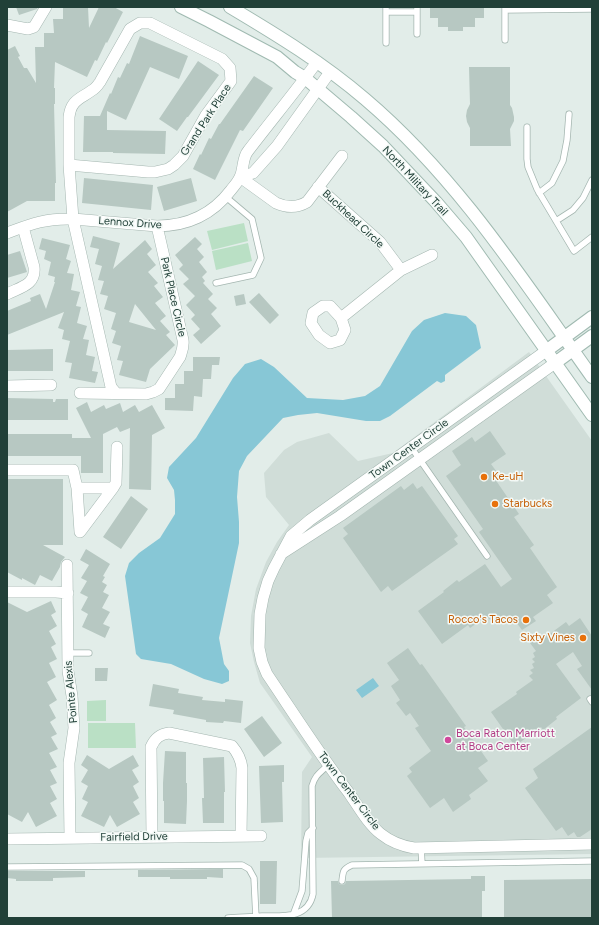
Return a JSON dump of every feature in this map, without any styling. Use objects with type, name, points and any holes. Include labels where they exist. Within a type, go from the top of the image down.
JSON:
[{"type":"main road","name":"North Military Trail","points":[[181,7],[277,57],[305,78],[383,146],[436,202],[466,238],[592,415]]},
{"type":"main road","name":"North Military Trail","points":[[230,7],[317,62],[370,104],[403,134],[429,161],[485,228],[592,377]]},
{"type":"main road","points":[[546,351],[592,318]]},
{"type":"main road","points":[[555,364],[592,336]]},
{"type":"street","points":[[7,25],[28,29],[34,27],[46,7]]},
{"type":"street","name":"Grand Park Place","points":[[69,164],[148,172],[162,171],[174,165],[183,156],[206,115],[232,81],[230,68],[222,59],[150,23],[140,23],[130,29],[100,82],[92,91],[76,101],[72,105],[70,111],[69,164],[73,219]]},
{"type":"street","name":"Lennox Drive","points":[[7,233],[46,220],[59,218],[157,226],[181,224],[194,220],[211,210],[226,197],[240,177],[246,153],[317,62]]},
{"type":"street","name":"Lennox Drive","points":[[240,177],[253,173],[277,146],[330,72]]},
{"type":"street","name":"Buckhead Circle","points":[[240,177],[276,203],[282,206],[296,207],[307,202],[342,156]]},
{"type":"street","name":"Buckhead Circle","points":[[318,188],[380,242],[401,270]]},
{"type":"street","points":[[73,219],[111,386],[116,393]]},
{"type":"street","name":"Park Place Circle","points":[[80,393],[146,394],[153,392],[159,389],[180,357],[184,345],[157,226]]},
{"type":"street","points":[[7,294],[28,284],[33,279],[35,273],[23,227]]},
{"type":"street","points":[[341,318],[401,270],[432,255]]},
{"type":"street","name":"Town Center Circle","points":[[546,351],[310,520],[291,536],[268,581],[263,598],[260,614],[259,648],[262,662],[267,674],[328,765],[372,825],[382,835],[401,845],[414,848],[592,844]]},
{"type":"street","name":"Town Center Circle","points":[[281,554],[340,516],[555,364]]},
{"type":"street","points":[[7,386],[51,385]]},
{"type":"street","points":[[7,470],[73,470],[77,488],[80,532],[116,483],[117,447]]},
{"type":"street","points":[[77,488],[113,488]]},
{"type":"street","name":"Pointe Alexis","points":[[68,565],[68,671],[72,696],[74,728],[69,763],[70,838]]},
{"type":"street","points":[[7,592],[68,593]]},
{"type":"street","points":[[152,837],[151,747],[158,737],[169,732],[232,746],[237,751],[242,768],[241,836]]},
{"type":"street","name":"Fairfield Drive","points":[[7,839],[261,836]]},
{"type":"lane","points":[[505,40],[505,8],[592,9]]},
{"type":"lane","points":[[386,42],[386,9],[417,9],[417,34]]},
{"type":"lane","points":[[539,193],[552,183],[563,161],[567,140],[569,114]]},
{"type":"lane","points":[[527,127],[526,159],[539,193],[574,251],[592,237]]},
{"type":"lane","points":[[556,221],[573,210],[583,198],[592,180]]},
{"type":"lane","points":[[216,283],[253,275],[261,258],[252,219],[226,197]]},
{"type":"lane","points":[[411,448],[487,556]]},
{"type":"lane","points":[[68,653],[90,653]]},
{"type":"lane","points":[[228,918],[293,915],[302,911],[312,902],[312,786],[317,774],[328,765]]},
{"type":"lane","points":[[293,915],[302,891],[308,832],[313,828]]},
{"type":"lane","points":[[421,847],[422,864]]},
{"type":"lane","points":[[342,881],[345,868],[352,865],[592,861]]},
{"type":"lane","points":[[7,867],[242,865],[249,869],[254,878],[256,917]]},
{"type":"lane","points":[[302,891],[313,894]]},
{"type":"shaded area","points":[[529,352],[592,441],[592,854],[301,858],[302,772],[312,757],[260,683],[250,643],[251,616],[256,589],[266,562],[277,542],[289,525],[266,497],[264,473],[284,450],[297,442],[329,433],[358,461],[393,453]]},
{"type":"green space","points":[[244,223],[248,241],[212,250],[207,231]]},
{"type":"green space","points":[[248,243],[252,261],[216,270],[212,251]]},
{"type":"green space","points":[[106,700],[106,721],[87,721],[87,701]]},
{"type":"green space","points":[[88,723],[135,723],[136,748],[88,748]]},
{"type":"water","points":[[445,313],[466,316],[476,325],[481,348],[445,375],[445,381],[441,383],[437,381],[390,416],[380,421],[366,421],[317,413],[283,418],[247,456],[239,471],[237,497],[239,543],[219,638],[224,664],[229,671],[229,681],[222,684],[204,679],[171,664],[141,659],[136,654],[125,576],[129,563],[139,553],[160,538],[175,514],[174,490],[167,478],[169,467],[196,438],[233,378],[245,364],[261,359],[274,367],[307,398],[343,400],[365,396],[380,386],[412,331],[424,320]]},
{"type":"water","points":[[373,678],[379,686],[362,698],[356,690]]},
{"type":"building","points":[[16,7],[38,7],[37,9],[19,15]]},
{"type":"building","points":[[63,7],[88,7],[89,28],[99,7],[114,7],[123,12],[97,61],[95,60],[87,77],[55,62],[55,201],[27,201],[7,212],[7,50],[15,46],[20,56],[18,57],[24,68],[27,68],[36,83],[35,47],[44,47],[44,33],[54,33],[53,19],[63,19]]},
{"type":"building","points":[[430,7],[484,7],[484,18],[475,18],[475,27],[463,27],[463,31],[448,31],[448,27],[438,27],[438,18],[430,18]]},
{"type":"building","points":[[140,36],[188,56],[179,79],[150,67],[126,120],[107,111],[107,130],[166,131],[165,154],[83,152],[84,116],[100,116],[118,77],[120,78],[127,63],[129,64]]},
{"type":"building","points":[[198,61],[219,75],[177,131],[159,119]]},
{"type":"building","points":[[469,67],[510,67],[510,105],[514,117],[514,121],[510,129],[511,146],[470,146],[470,128],[466,116],[470,104]]},
{"type":"building","points":[[254,76],[273,88],[243,131],[240,130],[215,180],[193,169],[209,138],[211,139],[219,124]]},
{"type":"building","points":[[84,178],[153,185],[151,210],[82,203]]},
{"type":"building","points":[[191,178],[197,201],[164,211],[157,187]]},
{"type":"building","points":[[93,236],[120,243],[113,269],[145,240],[152,249],[147,254],[156,265],[148,272],[158,283],[154,286],[163,297],[155,303],[166,316],[160,321],[170,332],[166,335],[175,345],[150,369],[146,382],[119,375],[123,361],[117,360],[121,346],[112,343],[116,331],[111,329],[116,313],[104,309],[108,296],[100,294],[104,281],[98,280],[102,266],[95,264],[99,249],[90,247]],"holes":[[[135,304],[156,330],[129,322]]]},
{"type":"building","points":[[195,237],[202,244],[197,249],[204,257],[199,262],[207,272],[202,277],[205,281],[203,283],[213,294],[208,299],[217,308],[211,314],[221,326],[201,344],[193,335],[200,329],[191,319],[195,315],[186,305],[195,296],[183,284],[189,279],[179,269],[183,265],[175,255]]},
{"type":"building","points":[[42,238],[70,245],[66,259],[71,261],[67,273],[74,274],[71,290],[80,292],[76,306],[81,307],[77,323],[87,326],[83,339],[89,340],[86,355],[95,357],[92,371],[98,372],[95,383],[69,378],[72,363],[65,362],[70,341],[62,339],[64,330],[58,328],[64,312],[7,335],[7,311],[31,301],[30,298],[40,294],[46,309],[55,282],[55,277],[48,275],[51,262],[44,259],[46,251],[39,249]]},
{"type":"building","points":[[20,251],[27,272],[7,278],[7,255]]},
{"type":"building","points":[[259,293],[279,315],[270,324],[249,302]]},
{"type":"building","points":[[244,294],[246,304],[236,306],[234,296]]},
{"type":"building","points":[[53,349],[53,371],[7,371],[7,350]]},
{"type":"building","points":[[193,357],[220,357],[219,365],[212,365],[211,379],[203,379],[202,397],[194,396],[193,411],[165,410],[165,398],[175,398],[175,384],[184,384],[184,371],[193,371]]},
{"type":"building","points":[[7,398],[53,399],[53,402],[55,402],[56,399],[68,399],[68,420],[7,420]]},
{"type":"building","points":[[87,402],[91,412],[104,405],[106,409],[120,403],[123,412],[135,405],[139,412],[152,405],[165,428],[152,435],[151,490],[129,489],[130,428],[120,432],[117,427],[103,434],[103,473],[81,473],[81,456],[7,456],[7,434],[72,434],[72,438],[91,438],[76,408]]},
{"type":"building","points":[[490,431],[506,454],[491,464],[502,479],[497,482],[519,514],[514,517],[534,545],[530,548],[557,587],[547,595],[553,603],[533,617],[536,621],[522,630],[516,622],[513,624],[510,621],[507,623],[505,620],[501,623],[499,619],[496,622],[493,618],[490,620],[487,616],[470,628],[468,625],[442,644],[418,611],[444,592],[443,591],[457,580],[459,582],[485,564],[501,587],[512,579],[479,532],[483,529],[446,476],[461,465],[452,451],[472,437],[475,442]]},
{"type":"building","points":[[7,479],[63,479],[63,545],[43,545],[65,557],[52,581],[40,575],[35,585],[7,572]]},
{"type":"building","points":[[413,483],[417,489],[422,486],[458,536],[454,539],[458,544],[392,591],[388,586],[381,592],[343,538],[348,534],[343,528],[401,486],[404,490]]},
{"type":"building","points":[[131,496],[148,509],[121,549],[103,537]]},
{"type":"building","points":[[86,549],[110,564],[103,576],[105,577],[102,582],[107,585],[103,592],[109,595],[102,608],[110,612],[103,624],[110,627],[105,638],[82,627],[88,614],[81,610],[88,597],[80,593],[87,581],[81,578],[89,565],[80,560]]},
{"type":"building","points":[[51,601],[56,612],[51,615],[57,626],[49,631],[56,644],[51,647],[57,659],[49,663],[56,677],[47,682],[57,700],[49,705],[56,718],[50,722],[57,734],[51,737],[58,749],[49,753],[57,767],[50,770],[57,783],[50,786],[57,799],[50,803],[57,816],[36,827],[28,812],[22,822],[7,814],[7,602],[27,612]]},
{"type":"building","points":[[580,618],[592,636],[592,690],[577,669],[582,666],[573,652],[556,664],[581,698],[556,717],[557,719],[543,730],[541,727],[515,746],[491,712],[517,694],[516,692],[533,680],[529,676],[533,673],[530,670],[534,668],[532,664],[535,662],[532,659],[535,657],[533,653],[536,651],[530,643],[544,633],[547,636],[566,622],[569,626]]},
{"type":"building","name":"Boca Raton Marriott at Boca Center","points":[[408,648],[420,665],[422,664],[466,726],[464,727],[488,761],[478,768],[488,781],[469,795],[471,799],[453,812],[444,798],[430,808],[407,776],[412,772],[409,768],[431,751],[415,728],[419,726],[410,713],[406,716],[396,703],[400,700],[391,686],[399,680],[387,663]]},
{"type":"building","points":[[95,668],[108,668],[107,681],[95,681]]},
{"type":"building","points":[[153,684],[179,689],[178,693],[203,697],[202,700],[225,702],[225,699],[243,701],[241,723],[224,721],[223,723],[206,722],[206,720],[173,714],[174,710],[149,706]]},
{"type":"building","points":[[262,716],[282,743],[264,757],[244,729]]},
{"type":"building","points":[[592,727],[592,829],[580,837],[577,837],[574,832],[568,836],[562,827],[556,831],[525,788],[538,778],[533,769]]},
{"type":"building","points":[[165,751],[186,752],[186,824],[164,823],[163,783]]},
{"type":"building","points":[[87,755],[109,769],[133,755],[139,766],[132,770],[139,782],[133,786],[139,798],[133,802],[140,814],[117,827],[110,815],[104,827],[81,816],[88,802],[82,799],[88,786],[81,782],[88,770],[81,765]]},
{"type":"building","points":[[224,757],[224,823],[203,823],[203,758]]},
{"type":"building","points":[[284,765],[284,782],[282,782],[283,822],[261,823],[259,766]]},
{"type":"building","points":[[260,861],[277,861],[276,904],[260,904]]},
{"type":"building","points":[[223,869],[223,878],[207,877],[207,879],[170,879],[170,877],[138,877],[138,870]]},
{"type":"building","points":[[7,871],[85,871],[85,877],[53,878],[53,881],[16,881],[16,879],[7,878]]},
{"type":"building","points":[[471,876],[485,876],[485,891],[482,891],[482,918],[332,918],[331,881],[338,881],[339,884],[342,885],[345,884],[346,881],[471,879]]},
{"type":"building","points":[[592,879],[592,918],[504,918],[504,880]]},
{"type":"place","name":"Ke-uH","points":[[484,477]]},
{"type":"place","name":"Starbucks","points":[[495,504]]},
{"type":"place","name":"Rocco's Tacos","points":[[526,620]]},
{"type":"place","name":"Sixty Vines","points":[[583,638]]},
{"type":"place","name":"Boca Raton Marriott at Boca Center","points":[[448,740]]}]
